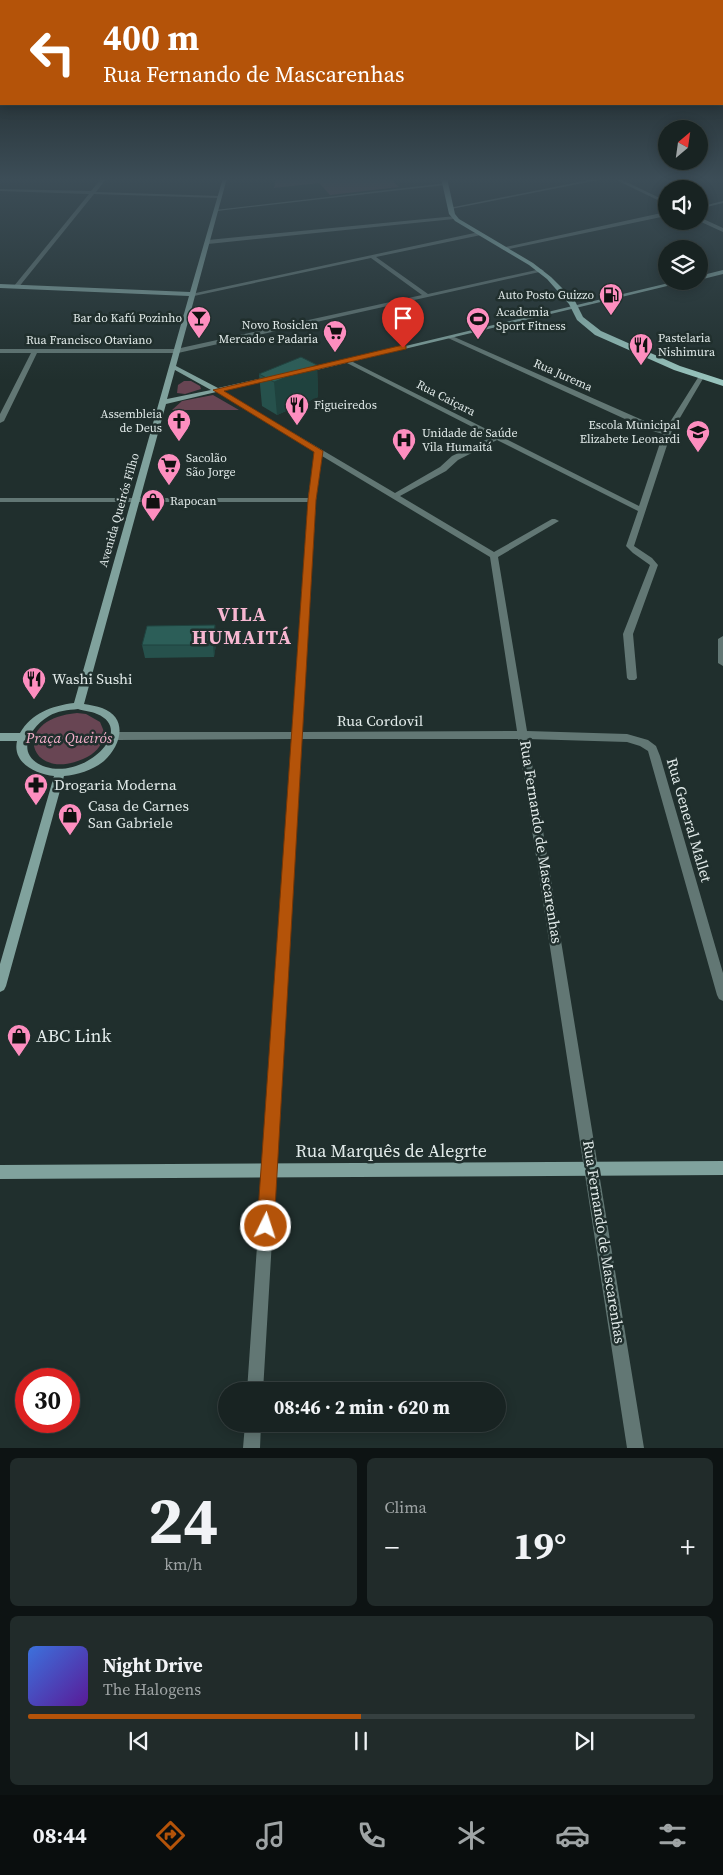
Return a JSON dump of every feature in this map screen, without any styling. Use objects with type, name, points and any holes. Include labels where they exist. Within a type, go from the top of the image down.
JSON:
[{"type":"main road","name":"Avenida Queirós Filho","points":[[78,706],[207,246]]},
{"type":"main road","points":[[500,246],[542,271],[560,287],[575,307],[580,318],[598,333],[676,368],[723,383]]},
{"type":"main road","points":[[708,276],[723,272]]},
{"type":"main road","points":[[0,286],[194,294]]},
{"type":"main road","points":[[292,373],[658,288]]},
{"type":"main road","points":[[174,367],[217,390]]},
{"type":"main road","points":[[164,402],[282,376]]},
{"type":"main road","points":[[67,707],[95,708],[105,713],[116,727],[116,736],[111,748],[95,763],[84,768],[60,773],[48,772],[28,762],[23,754],[21,745],[22,737],[29,726],[46,714],[67,707]]},
{"type":"main road","points":[[0,737],[22,737]]},
{"type":"main road","points":[[0,986],[60,773]]},
{"type":"main road","name":"Rua Marquês de Alegrte","points":[[0,1172],[723,1168]]},
{"type":"street","points":[[16,287],[50,246]]},
{"type":"street","points":[[194,294],[425,246]]},
{"type":"street","points":[[504,248],[516,246]]},
{"type":"street","points":[[372,257],[427,296]]},
{"type":"street","name":"Rua Francisco Otaviano","points":[[0,351],[179,351],[542,271]]},
{"type":"street","name":"Rua Jurema","points":[[450,337],[667,433]]},
{"type":"street","points":[[0,421],[35,351]]},
{"type":"street","name":"Rua Caiçara","points":[[347,361],[642,510]]},
{"type":"street","points":[[632,678],[628,634],[654,565],[652,561],[630,546],[667,433],[701,377]]},
{"type":"street","points":[[217,390],[494,556],[555,521]]},
{"type":"street","points":[[395,496],[443,469],[455,458],[497,436]]},
{"type":"street","points":[[256,1382],[312,500],[319,451]]},
{"type":"street","points":[[0,500],[312,500]]},
{"type":"street","name":"Rua Fernando de Mascarenhas","points":[[494,556],[636,1448]]},
{"type":"street","points":[[723,639],[723,663]]},
{"type":"street","name":"Rua Cordovil","points":[[116,736],[524,735],[627,738],[644,743]]},
{"type":"street","name":"Rua General Mallet","points":[[644,743],[652,749],[655,756],[723,995]]},
{"type":"street","points":[[252,1448],[253,1432]]},
{"type":"green space","points":[[184,381],[191,381],[200,386],[201,389],[185,394],[177,393],[178,385]]},
{"type":"green space","points":[[213,395],[239,410],[172,410],[182,401]]},
{"type":"green space","name":"Praça Queirós","points":[[77,713],[86,714],[100,722],[105,734],[97,749],[83,759],[64,764],[50,763],[39,757],[34,747],[35,737],[42,726],[56,718]]},
{"type":"building","points":[[301,357],[317,365],[274,382],[259,374]]},
{"type":"building","points":[[215,625],[213,645],[142,645],[147,626]]},
{"type":"place","name":"Auto Posto Guizzo","points":[[611,316]]},
{"type":"place","name":"Bar do Kafú Pozinho","points":[[199,339]]},
{"type":"place","name":"Academia Sport Fitness","points":[[478,340]]},
{"type":"place","name":"Novo Rosiclen Mercado e Padaria","points":[[335,353]]},
{"type":"place","name":"Pastelaria Nishimura","points":[[641,366]]},
{"type":"place","name":"Figueiredos","points":[[297,426]]},
{"type":"place","name":"Assembleia de Deus","points":[[179,442]]},
{"type":"place","name":"Escola Municipal Elizabete Leonardi","points":[[698,453]]},
{"type":"place","name":"Unidade de Saúde Vila Humaitá","points":[[404,461]]},
{"type":"place","name":"Sacolão São Jorge","points":[[169,486]]},
{"type":"place","name":"Rapocan","points":[[153,522]]},
{"type":"place","name":"Washi Sushi","points":[[34,700]]},
{"type":"place","name":"Drogaria Moderna","points":[[36,806]]},
{"type":"place","name":"Casa de Carnes San Gabriele","points":[[70,836]]},
{"type":"place","name":"ABC Link","points":[[19,1057]]},
{"type":"district","name":"VILA HUMAITÁ","points":[[242,626]]},
{"type":"route","points":[[266,1226],[312,500],[316,461],[319,451],[217,390],[403,348]]}]
